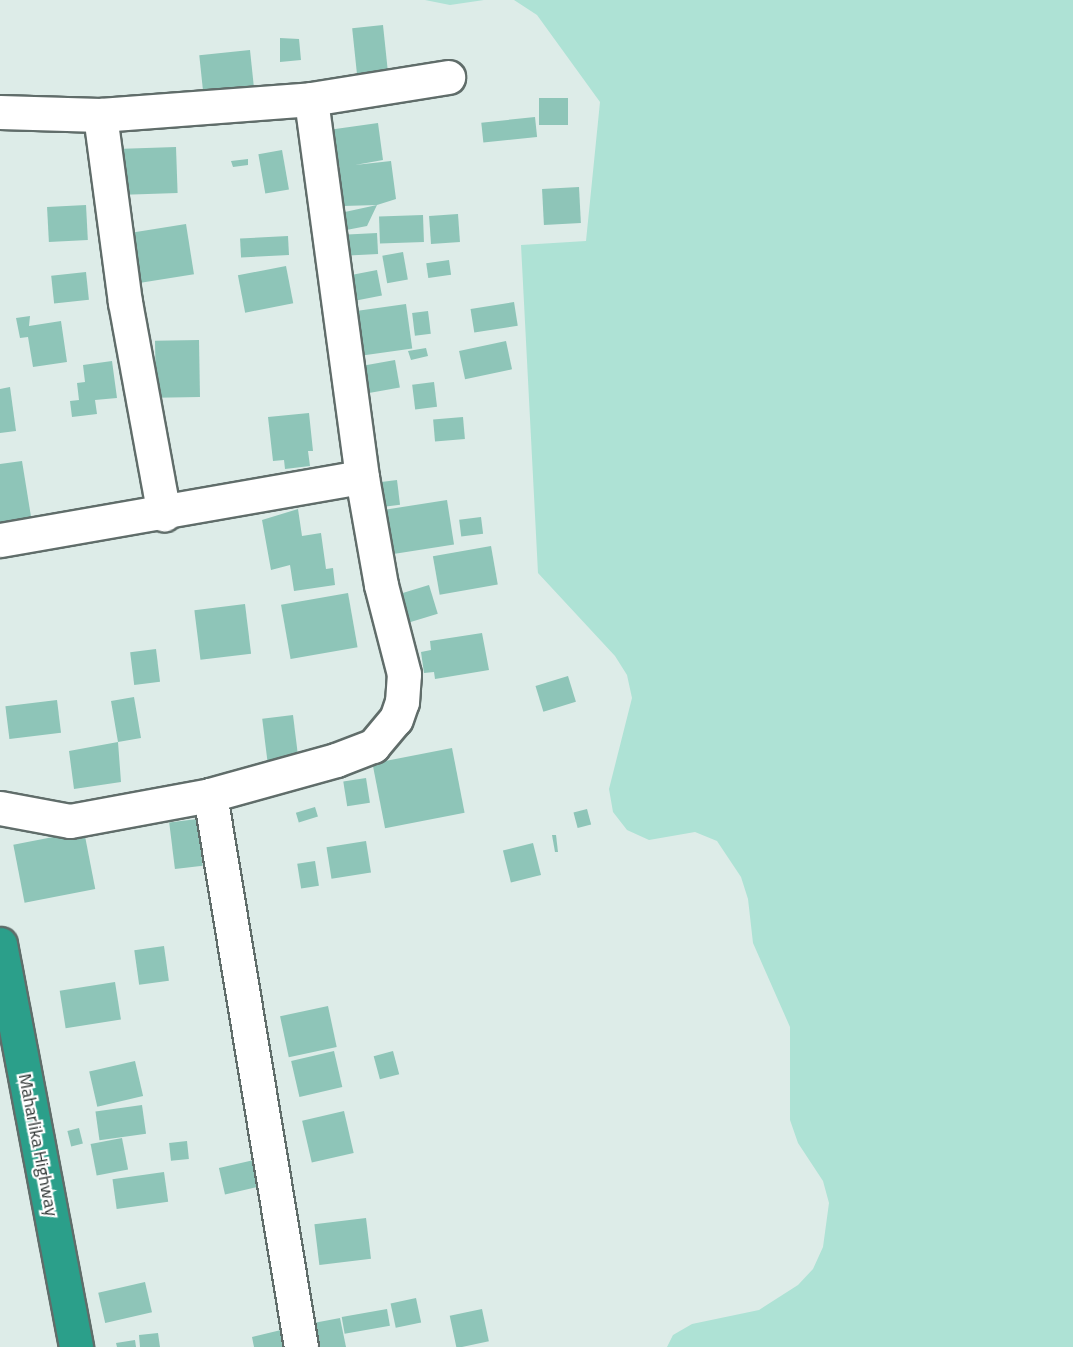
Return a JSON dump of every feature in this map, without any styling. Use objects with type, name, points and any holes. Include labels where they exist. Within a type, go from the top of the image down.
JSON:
[{"type":"highway","name":"Maharlika Highway","points":[[0,944],[76,1347]]},
{"type":"street","points":[[0,112],[100,115],[311,99],[448,77]]},
{"type":"street","points":[[0,808],[70,821],[210,795],[336,760],[373,746],[396,719],[402,702],[404,675],[381,585],[362,477],[311,99]]},
{"type":"street","points":[[100,115],[125,302],[164,514]]},
{"type":"street","points":[[0,540],[164,514],[362,477]]},
{"type":"street","points":[[210,795],[301,1347]]},
{"type":"green space","points":[[425,0],[484,0],[450,5]]},
{"type":"green space","points":[[514,0],[1073,0],[1073,1347],[667,1347],[673,1335],[692,1324],[759,1310],[798,1285],[813,1269],[823,1247],[829,1203],[823,1181],[798,1143],[790,1120],[790,1027],[753,943],[748,899],[741,877],[717,841],[695,832],[649,840],[627,830],[613,812],[609,789],[632,698],[627,675],[615,656],[538,573],[521,245],[586,241],[600,102],[537,15]]},
{"type":"building","points":[[383,25],[388,75],[357,78],[352,28]]},
{"type":"building","points":[[280,38],[299,39],[301,60],[280,62]]},
{"type":"building","points":[[250,50],[254,89],[203,94],[199,55]]},
{"type":"building","points":[[539,98],[568,98],[568,125],[539,125]]},
{"type":"building","points":[[535,117],[537,137],[483,143],[481,123]]},
{"type":"building","points":[[378,123],[383,160],[355,165],[391,161],[396,199],[377,205],[343,206],[342,197],[333,198],[331,179],[340,177],[340,167],[321,131]]},
{"type":"building","points":[[176,147],[178,193],[118,195],[116,149]]},
{"type":"building","points":[[282,150],[289,189],[265,194],[258,154]]},
{"type":"building","points":[[248,159],[248,165],[233,167],[231,161]]},
{"type":"building","points":[[579,187],[581,223],[544,225],[542,189]]},
{"type":"building","points":[[86,205],[88,240],[49,242],[47,207]]},
{"type":"building","points":[[377,205],[367,226],[336,232],[331,215]]},
{"type":"building","points":[[458,214],[460,242],[431,244],[429,216]]},
{"type":"building","points":[[423,215],[424,242],[380,244],[379,217]]},
{"type":"building","points":[[186,224],[194,274],[130,285],[122,234]]},
{"type":"building","points":[[377,233],[378,254],[334,256],[333,235]]},
{"type":"building","points":[[288,236],[289,255],[241,257],[240,239]]},
{"type":"building","points":[[403,252],[408,280],[387,283],[382,256]]},
{"type":"building","points":[[449,260],[451,275],[428,278],[426,263]]},
{"type":"building","points":[[286,266],[293,303],[245,313],[238,275]]},
{"type":"building","points":[[377,270],[382,296],[345,303],[340,277]]},
{"type":"building","points":[[86,272],[89,300],[54,304],[51,276]]},
{"type":"building","points":[[514,302],[518,326],[474,333],[471,309]]},
{"type":"building","points":[[406,304],[412,349],[350,357],[344,313]]},
{"type":"building","points":[[428,311],[431,334],[415,336],[412,313]]},
{"type":"building","points":[[30,316],[29,326],[61,321],[67,362],[33,367],[28,337],[20,338],[16,318]]},
{"type":"building","points":[[199,340],[200,397],[156,398],[155,341]]},
{"type":"building","points":[[506,341],[512,369],[465,379],[459,351]]},
{"type":"building","points":[[426,348],[428,356],[411,360],[408,351]]},
{"type":"building","points":[[395,360],[400,388],[354,396],[349,368]]},
{"type":"building","points":[[112,361],[117,398],[95,400],[97,414],[72,417],[70,401],[79,400],[77,383],[85,382],[83,365]]},
{"type":"building","points":[[434,382],[437,407],[415,409],[412,385]]},
{"type":"building","points":[[10,387],[16,431],[0,433],[0,389]]},
{"type":"building","points":[[309,413],[313,451],[308,451],[310,466],[285,469],[284,460],[273,461],[268,417]]},
{"type":"building","points":[[463,417],[465,439],[435,442],[433,420]]},
{"type":"building","points":[[22,461],[33,529],[0,534],[0,464]]},
{"type":"building","points":[[397,480],[400,505],[378,507],[375,483]]},
{"type":"building","points":[[447,500],[454,544],[392,554],[385,510]]},
{"type":"building","points":[[298,509],[302,536],[321,533],[326,569],[333,568],[335,585],[294,591],[290,565],[271,570],[262,520]]},
{"type":"building","points":[[481,517],[483,534],[461,537],[459,520]]},
{"type":"building","points":[[491,546],[498,584],[440,595],[433,556]]},
{"type":"building","points":[[429,585],[438,614],[397,626],[388,598]]},
{"type":"building","points":[[348,593],[358,647],[291,659],[281,605]]},
{"type":"building","points":[[245,604],[251,654],[200,660],[194,610]]},
{"type":"building","points":[[482,633],[489,670],[435,679],[434,672],[424,673],[421,652],[431,650],[430,641]]},
{"type":"building","points":[[156,649],[160,682],[134,685],[130,652]]},
{"type":"building","points":[[568,676],[576,702],[543,712],[535,686]]},
{"type":"building","points":[[134,697],[141,738],[118,742],[111,701]]},
{"type":"building","points":[[57,700],[61,733],[9,739],[5,706]]},
{"type":"building","points":[[293,715],[299,762],[268,765],[262,719]]},
{"type":"building","points":[[118,742],[121,782],[74,789],[69,751]]},
{"type":"building","points":[[452,748],[465,813],[385,828],[372,763]]},
{"type":"building","points":[[366,778],[370,803],[347,806],[343,782]]},
{"type":"building","points":[[315,807],[318,817],[299,822],[296,813]]},
{"type":"building","points":[[587,809],[591,824],[578,828],[573,813]]},
{"type":"building","points":[[197,819],[203,866],[175,869],[169,822]]},
{"type":"building","points":[[84,831],[95,889],[25,903],[13,845]]},
{"type":"building","points":[[552,835],[556,835],[558,852],[555,852]]},
{"type":"building","points":[[366,841],[371,873],[331,879],[326,847]]},
{"type":"building","points":[[533,843],[541,875],[511,883],[503,850]]},
{"type":"building","points":[[315,861],[319,886],[301,889],[297,864]]},
{"type":"building","points":[[164,946],[169,981],[139,985],[134,950]]},
{"type":"building","points":[[115,982],[121,1020],[66,1028],[60,991]]},
{"type":"building","points":[[328,1006],[337,1047],[289,1057],[280,1016]]},
{"type":"building","points":[[334,1051],[342,1087],[299,1097],[291,1061]]},
{"type":"building","points":[[393,1051],[399,1074],[380,1079],[374,1056]]},
{"type":"building","points":[[135,1061],[143,1096],[97,1107],[89,1072]]},
{"type":"building","points":[[142,1105],[146,1134],[99,1140],[95,1112]]},
{"type":"building","points":[[344,1111],[354,1153],[312,1163],[302,1121]]},
{"type":"building","points":[[79,1128],[83,1144],[71,1146],[67,1131]]},
{"type":"building","points":[[122,1138],[128,1169],[97,1176],[91,1144]]},
{"type":"building","points":[[187,1141],[189,1159],[171,1161],[169,1143]]},
{"type":"building","points":[[254,1160],[260,1186],[225,1194],[219,1168]]},
{"type":"building","points":[[164,1172],[168,1202],[117,1209],[113,1179]]},
{"type":"building","points":[[366,1218],[371,1259],[319,1265],[314,1224]]},
{"type":"building","points":[[145,1282],[152,1312],[105,1323],[98,1293]]},
{"type":"building","points":[[416,1298],[421,1322],[396,1328],[391,1303]]},
{"type":"building","points":[[387,1309],[390,1326],[345,1334],[342,1317]]},
{"type":"building","points":[[482,1309],[489,1341],[456,1347],[450,1316]]},
{"type":"building","points":[[340,1318],[346,1347],[307,1347],[303,1325]]},
{"type":"building","points":[[281,1330],[285,1347],[254,1347],[252,1337]]},
{"type":"building","points":[[158,1333],[160,1347],[140,1347],[139,1335]]},
{"type":"building","points":[[135,1340],[136,1347],[117,1347],[116,1343]]}]
